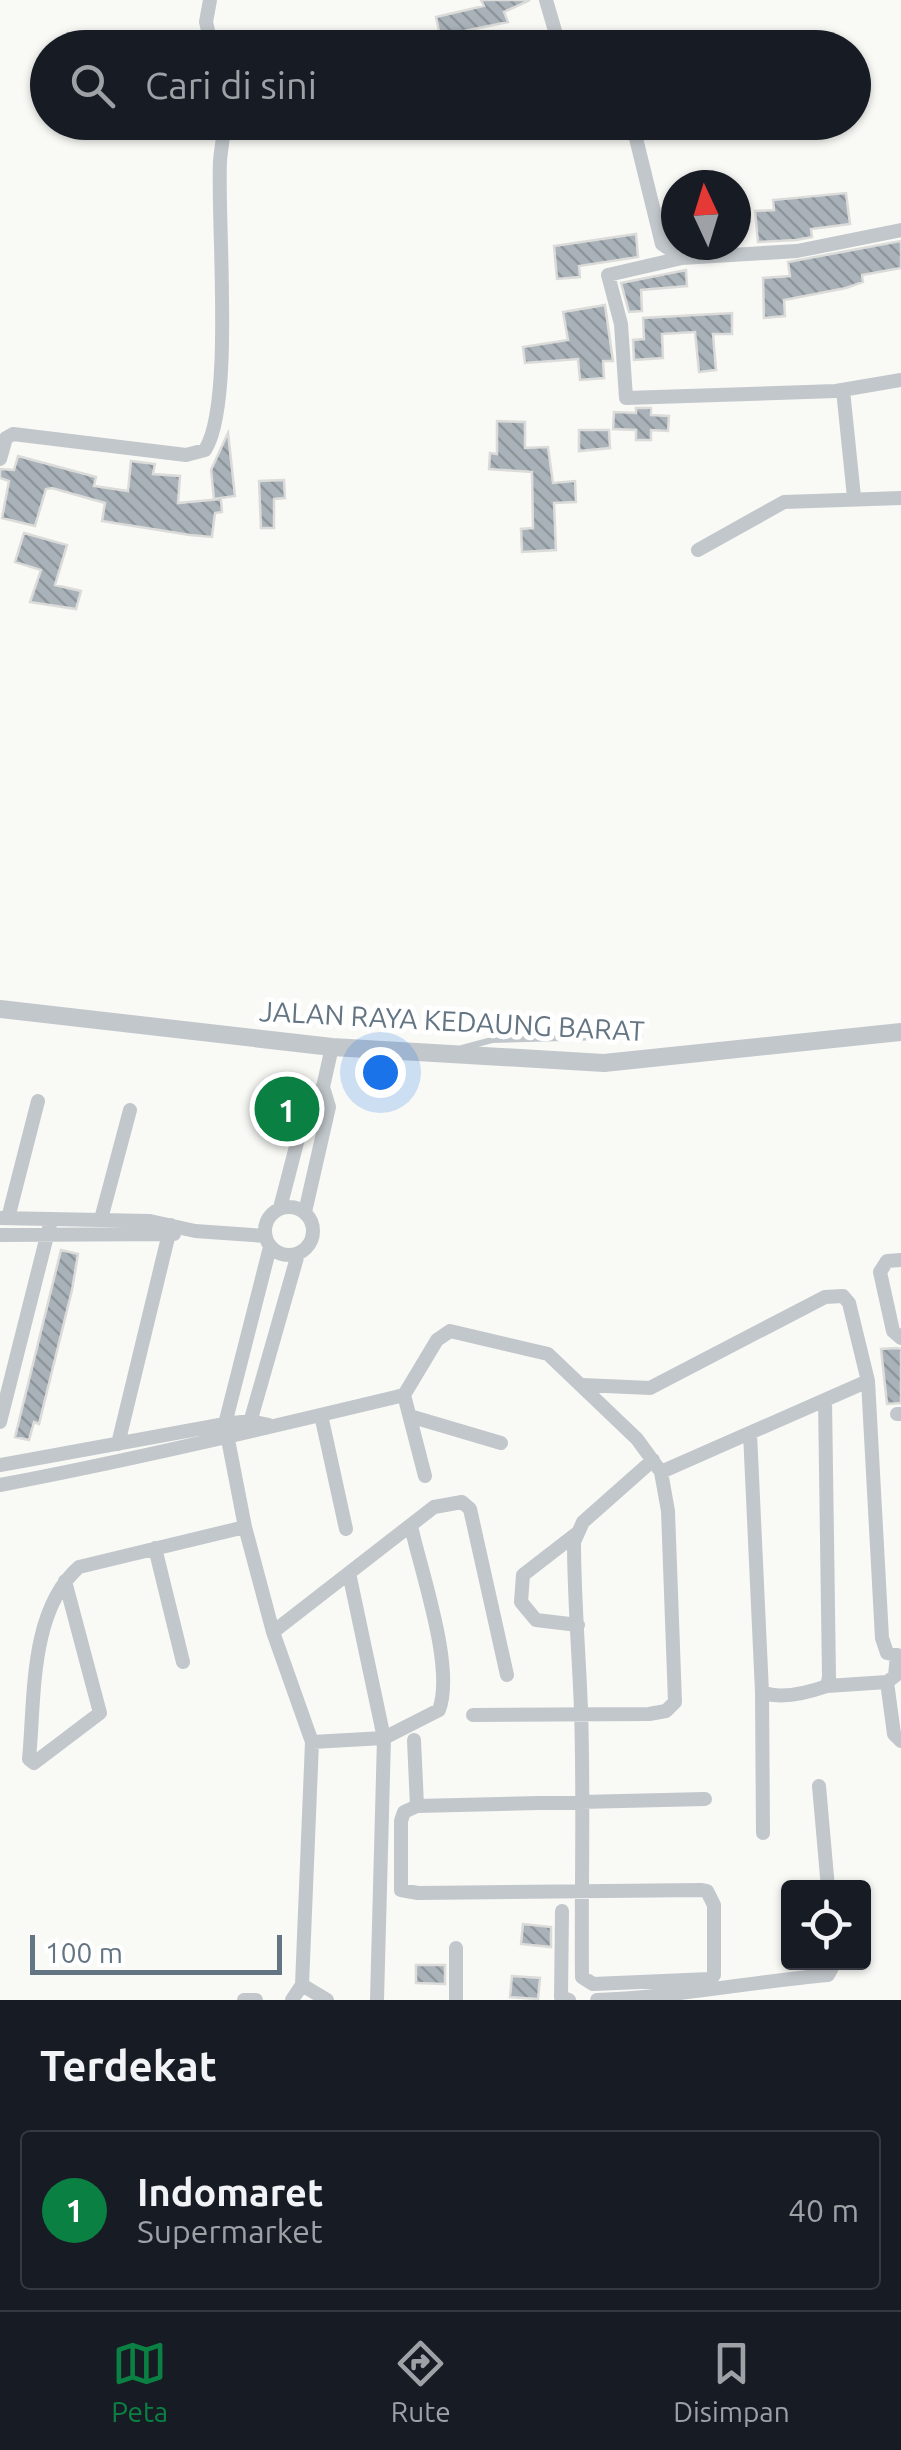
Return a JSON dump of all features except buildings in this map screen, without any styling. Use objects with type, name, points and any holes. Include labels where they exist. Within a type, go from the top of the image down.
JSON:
[{"type":"street","points":[[208,30],[210,0]]},
{"type":"street","points":[[546,0],[555,30]]},
{"type":"street","points":[[0,459],[6,438],[14,434],[186,455],[205,450],[214,431],[221,328],[222,140]]},
{"type":"street","points":[[636,140],[661,240]]},
{"type":"street","points":[[751,254],[797,251],[901,230]]},
{"type":"street","points":[[674,260],[608,276],[620,324],[626,398],[843,390],[901,380]]},
{"type":"street","points":[[843,390],[854,497]]},
{"type":"street","points":[[698,550],[784,502],[901,498]]},
{"type":"street","name":"JALAN RAYA KEDAUNG BARAT","points":[[0,1009],[332,1047],[604,1063],[901,1032]]},
{"type":"street","points":[[292,2000],[302,1985],[312,1742],[273,1632],[245,1527],[226,1432],[268,1241],[268,1219],[280,1208],[306,1108],[323,1087],[332,1047]]},
{"type":"street","points":[[249,1428],[298,1254],[314,1235],[304,1212],[329,1107],[323,1087]]},
{"type":"street","points":[[38,1101],[4,1218],[100,1219],[170,1230]]},
{"type":"street","points":[[100,1219],[130,1110]]},
{"type":"street","points":[[280,1208],[304,1212]]},
{"type":"street","points":[[0,1422],[51,1220]]},
{"type":"street","points":[[118,1444],[170,1230]]},
{"type":"street","points":[[0,1234],[195,1231],[268,1241],[278,1253],[298,1254]]},
{"type":"street","points":[[901,1260],[887,1261],[880,1272],[894,1331],[901,1338]]},
{"type":"street","points":[[583,1385],[650,1388],[824,1297],[843,1296],[850,1304],[868,1381],[882,1638],[887,1653],[899,1656],[894,1676],[887,1682],[827,1686],[778,1696],[762,1692]]},
{"type":"street","points":[[0,1485],[404,1395],[436,1340],[450,1332],[548,1354],[583,1385],[657,1466],[668,1511],[674,1702],[666,1710],[649,1714],[473,1715]]},
{"type":"street","points":[[578,1625],[536,1620],[521,1602],[523,1575],[657,1466],[750,1433],[868,1381]]},
{"type":"street","points":[[234,1386],[258,1390]]},
{"type":"street","points":[[404,1395],[413,1417],[425,1476]]},
{"type":"street","points":[[825,1400],[827,1686]]},
{"type":"street","points":[[321,1414],[346,1530]]},
{"type":"street","points":[[413,1417],[501,1443]]},
{"type":"street","points":[[0,1465],[118,1444],[226,1432]]},
{"type":"street","points":[[750,1433],[762,1692],[763,1834]]},
{"type":"street","points":[[273,1632],[434,1507],[462,1502],[470,1509],[507,1676]]},
{"type":"street","points":[[312,1742],[384,1738],[440,1710],[444,1700],[443,1670],[410,1526]]},
{"type":"street","points":[[65,1580],[100,1714],[34,1763],[29,1759],[41,1643],[65,1580],[80,1567],[245,1527]]},
{"type":"street","points":[[576,1534],[581,1715],[580,1804],[581,1891],[582,1977],[586,1982],[694,1980],[714,1975],[714,1905],[707,1891],[581,1891],[401,1890],[400,1820],[404,1812],[417,1806],[580,1804],[705,1799]]},
{"type":"street","points":[[156,1548],[183,1662]]},
{"type":"street","points":[[349,1573],[384,1738],[377,2000]]},
{"type":"street","points":[[887,1682],[894,1734],[901,1741]]},
{"type":"street","points":[[414,1740],[417,1806]]},
{"type":"street","points":[[819,1786],[827,1880]]},
{"type":"street","points":[[562,1910],[560,1996],[569,2000]]},
{"type":"street","points":[[456,1948],[456,2000]]},
{"type":"street","points":[[597,2000],[657,1999],[723,1985],[828,1976],[831,1970]]},
{"type":"street","points":[[302,1985],[327,2000]]},
{"type":"street","points":[[244,2000],[256,2000]]},
{"type":"lane","points":[[456,1052],[492,1040],[640,1036]]},
{"type":"place","name":"Indomaret","points":[[287,1109]]}]
